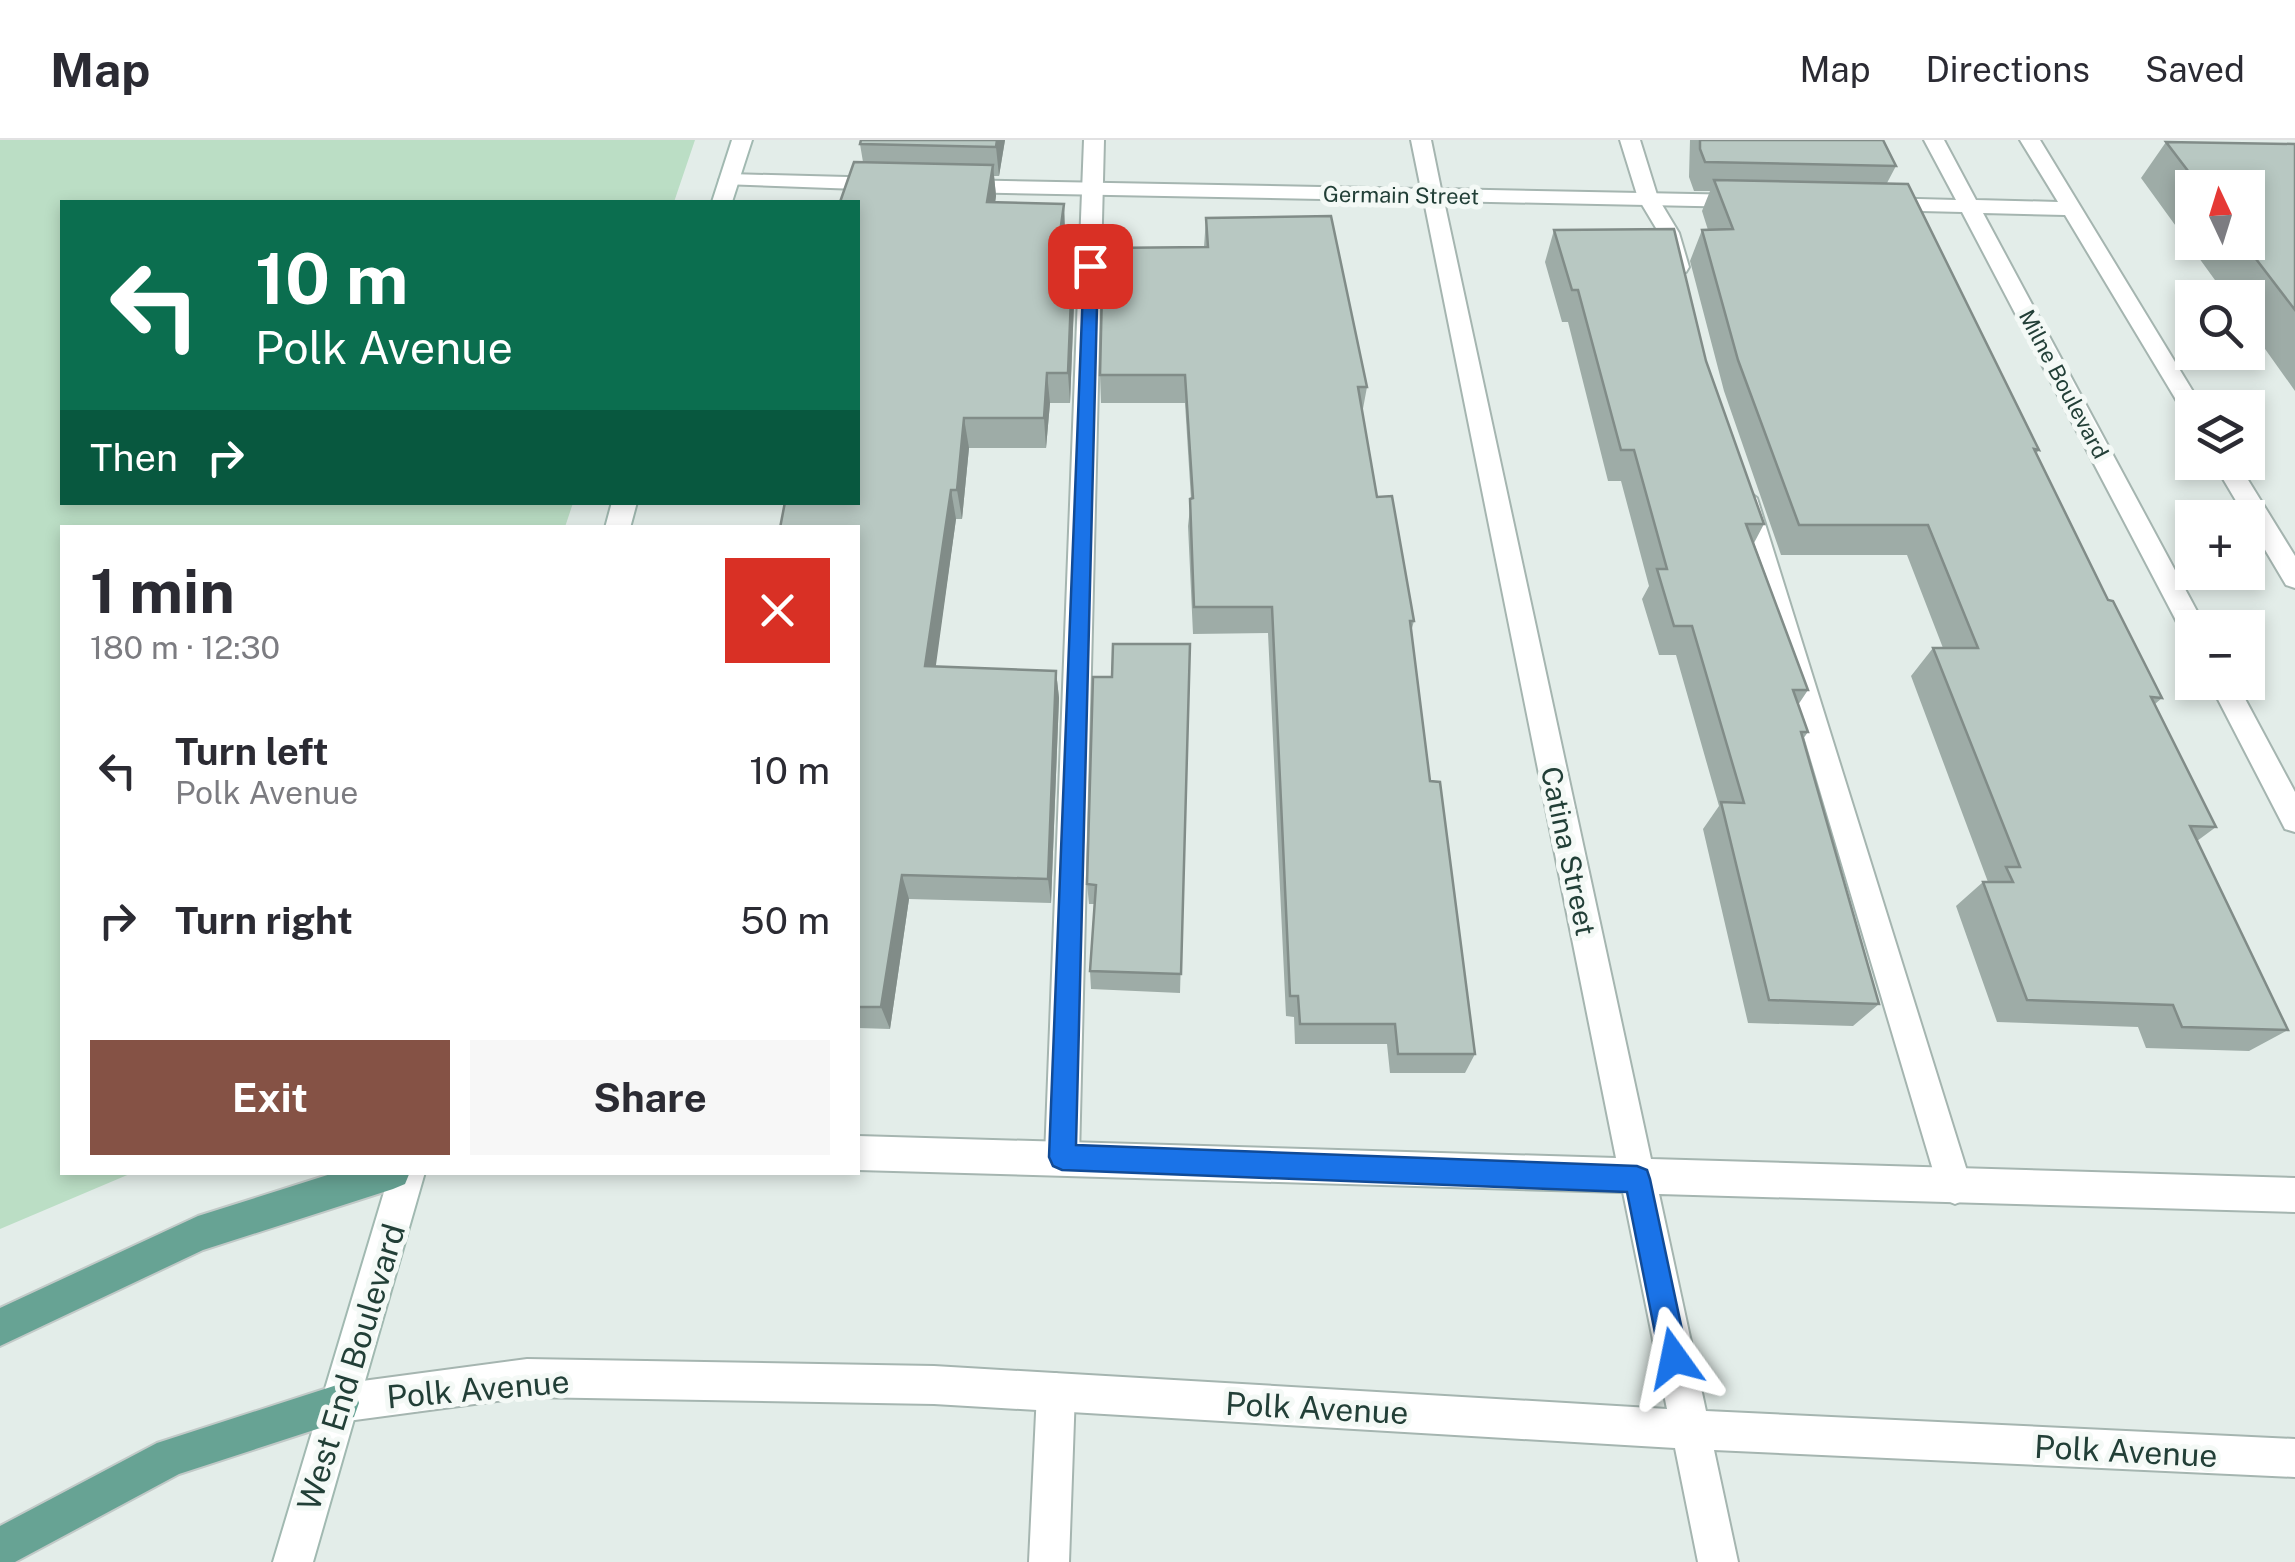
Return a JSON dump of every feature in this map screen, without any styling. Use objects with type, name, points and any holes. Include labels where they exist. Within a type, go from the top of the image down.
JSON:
[{"type":"main road","points":[[0,1327],[198,1234],[384,1175]]},
{"type":"main road","points":[[0,1548],[171,1457],[340,1403]]},
{"type":"street","points":[[723,200],[742,140]]},
{"type":"street","points":[[1062,1157],[1094,140]]},
{"type":"street","name":"Catina Street","points":[[1421,140],[1718,1562]]},
{"type":"street","points":[[1630,140],[1648,198],[1669,234],[1684,287]]},
{"type":"street","name":"Milne Boulevard","points":[[1934,140],[2183,610]]},
{"type":"street","points":[[2030,140],[2181,390]]},
{"type":"street","points":[[729,180],[901,184]]},
{"type":"street","name":"Germain Street","points":[[940,185],[1762,201]]},
{"type":"street","points":[[1857,204],[2072,209]]},
{"type":"street","points":[[1738,478],[1955,1187]]},
{"type":"street","points":[[2237,480],[2295,578]]},
{"type":"street","points":[[2232,700],[2295,820]]},
{"type":"street","points":[[860,1154],[2295,1195]]},
{"type":"street","name":"West End Boulevard","points":[[293,1562],[407,1175]]},
{"type":"street","name":"Polk Avenue","points":[[340,1403],[527,1378],[934,1386],[1689,1430],[2295,1458]]},
{"type":"street","points":[[1049,1562],[1056,1392]]},
{"type":"green space","points":[[0,140],[695,140],[675,200],[60,200],[60,505],[572,505],[566,525],[60,525],[60,1175],[127,1175],[0,1229]]},
{"type":"building","points":[[861,140],[997,140],[996,147],[860,144]]},
{"type":"building","points":[[1700,140],[1883,140],[1896,166],[1705,162]]},
{"type":"building","points":[[2166,142],[2295,144],[2295,310],[2257,260],[2265,260],[2265,170],[2187,170]]},
{"type":"building","points":[[854,162],[993,165],[987,202],[1064,204],[1058,247],[1073,247],[1068,373],[1047,373],[1044,418],[964,418],[957,490],[951,490],[925,666],[1056,671],[1048,879],[902,875],[881,1007],[860,1007],[860,525],[781,525],[784,505],[860,505],[860,200],[841,200]]},
{"type":"building","points":[[1714,180],[1908,184],[2108,600],[2113,601],[2162,698],[2151,697],[2216,827],[2190,826],[2288,1030],[2182,1027],[2173,1005],[2027,1000],[1983,882],[2013,882],[2006,867],[2020,867],[1933,648],[1978,648],[1928,525],[1799,525],[1738,360],[1702,230],[1733,229]]},
{"type":"building","points":[[1331,216],[1367,387],[1358,387],[1377,497],[1392,496],[1414,621],[1410,621],[1430,781],[1440,782],[1475,1054],[1398,1054],[1395,1024],[1300,1024],[1298,996],[1290,996],[1272,607],[1194,607],[1190,499],[1193,498],[1185,375],[1100,375],[1103,248],[1208,247],[1206,218]]},
{"type":"building","points":[[1674,229],[1706,361],[1764,524],[1746,524],[1808,690],[1793,690],[1808,732],[1801,732],[1879,1004],[1769,1000],[1721,802],[1744,803],[1692,626],[1674,626],[1657,569],[1667,569],[1634,450],[1621,450],[1578,290],[1572,290],[1554,230]]},
{"type":"building","points":[[1113,644],[1190,644],[1181,974],[1090,971],[1096,885],[1087,884],[1093,677],[1112,677]]},
{"type":"route","points":[[1090,266],[1062,1157],[1637,1179],[1674,1358]]}]
